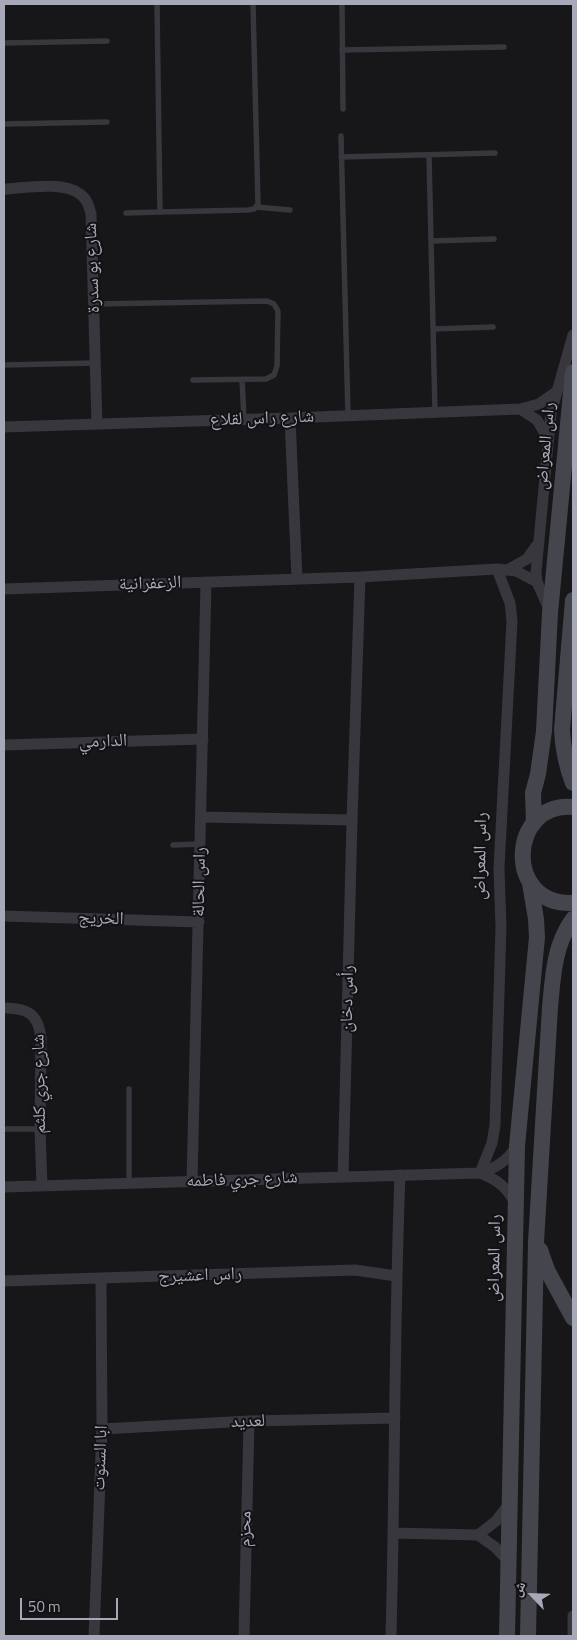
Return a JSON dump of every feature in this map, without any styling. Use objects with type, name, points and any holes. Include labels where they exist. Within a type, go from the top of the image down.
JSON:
[{"type":"street","name":"شارع بو سدرة","points":[[4,189],[60,187],[79,192],[85,198],[91,214],[98,424]]},
{"type":"street","points":[[550,613],[537,582],[538,542],[548,437],[556,392],[573,335]]},
{"type":"street","name":"راس المعراض","points":[[507,1636],[517,1146],[536,936],[536,919],[530,883],[523,868],[522,852],[525,837],[534,823],[533,793],[538,774],[544,731],[550,613],[573,372]]},
{"type":"street","name":"شارع راس لقلاع","points":[[4,427],[348,416],[520,408],[539,404],[556,392]]},
{"type":"street","points":[[520,408],[537,420],[548,437]]},
{"type":"street","points":[[290,418],[296,579]]},
{"type":"street","points":[[509,569],[526,559],[538,542]]},
{"type":"street","name":"راس المعراض","points":[[480,1173],[492,1142],[495,1125],[501,927],[499,859],[512,620],[510,603],[497,569]]},
{"type":"street","name":"الزعفرانية","points":[[4,589],[360,577],[497,569],[509,569],[524,574],[537,582]]},
{"type":"street","name":"رأس دخان","points":[[343,1177],[360,577]]},
{"type":"street","name":"راس الحالة","points":[[192,1182],[202,818],[206,582]]},
{"type":"street","points":[[573,600],[562,730],[566,767],[573,783]]},
{"type":"street","name":"الدارمي","points":[[4,745],[203,739]]},
{"type":"street","points":[[534,823],[544,814],[556,808],[573,807]]},
{"type":"street","points":[[202,818],[352,820]]},
{"type":"street","points":[[530,883],[541,894],[555,902],[573,903]]},
{"type":"street","name":"الخريج","points":[[4,916],[199,922]]},
{"type":"street","points":[[528,1636],[536,1242],[553,969],[559,945],[573,919]]},
{"type":"street","name":"شارع جري كلثم","points":[[4,1008],[19,1008],[28,1012],[40,1026],[42,1186]]},
{"type":"street","name":"شارع جري فاطمه","points":[[480,1173],[501,1164],[517,1146]]},
{"type":"street","name":"شارع جري فاطمه","points":[[4,1187],[480,1173],[502,1184],[516,1204]]},
{"type":"street","points":[[391,1636],[394,1534],[396,1276],[400,1175]]},
{"type":"street","points":[[536,1242],[547,1270],[573,1318]]},
{"type":"street","name":"راس اعشيرج","points":[[4,1281],[355,1270],[396,1276]]},
{"type":"street","name":"ابا السنوت","points":[[94,1636],[102,1429],[101,1279]]},
{"type":"street","name":"لعديد","points":[[102,1429],[394,1418]]},
{"type":"street","name":"محزم","points":[[244,1636],[249,1422]]},
{"type":"street","points":[[478,1535],[496,1521],[510,1502]]},
{"type":"street","points":[[394,1534],[478,1535],[509,1562]]},
{"type":"street","points":[[573,1616],[573,1636]]},
{"type":"lane","points":[[157,4],[160,212]]},
{"type":"lane","points":[[253,4],[259,197],[256,207]]},
{"type":"lane","points":[[342,4],[343,110]]},
{"type":"lane","points":[[4,44],[107,41]]},
{"type":"lane","points":[[342,50],[504,47]]},
{"type":"lane","points":[[4,124],[107,122]]},
{"type":"lane","points":[[340,136],[348,416]]},
{"type":"lane","points":[[341,157],[495,153]]},
{"type":"lane","points":[[429,155],[436,412]]},
{"type":"lane","points":[[126,213],[248,210],[256,207],[290,210]]},
{"type":"lane","points":[[431,241],[494,239]]},
{"type":"lane","points":[[94,304],[267,300],[274,304],[278,311],[277,366],[274,375],[266,379],[193,380]]},
{"type":"lane","points":[[433,329],[494,327]]},
{"type":"lane","points":[[4,365],[96,363]]},
{"type":"lane","points":[[242,380],[244,419]]},
{"type":"lane","points":[[173,845],[200,844]]},
{"type":"lane","points":[[128,1184],[129,1090]]},
{"type":"lane","points":[[4,1129],[40,1128]]}]
